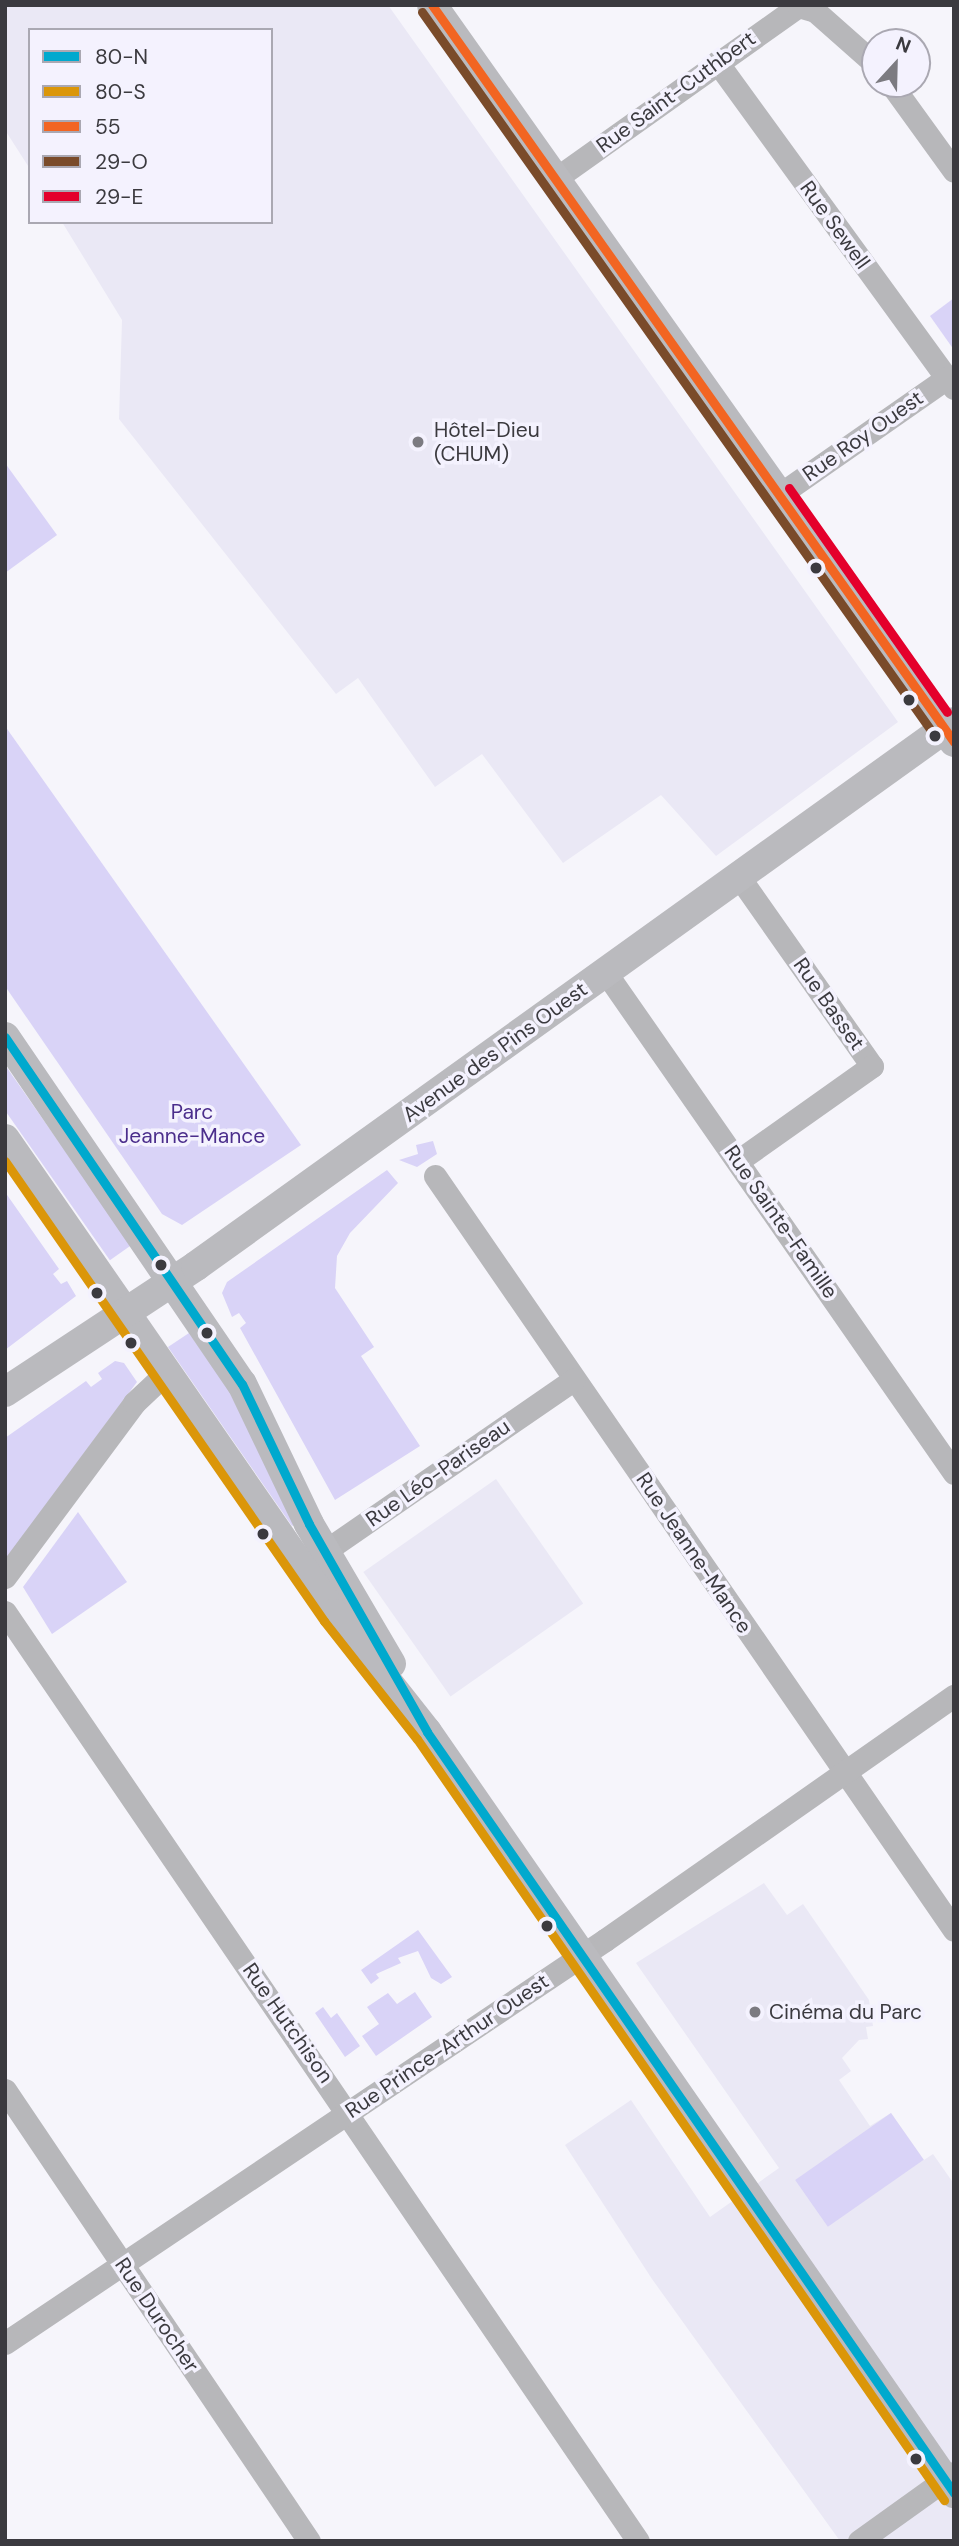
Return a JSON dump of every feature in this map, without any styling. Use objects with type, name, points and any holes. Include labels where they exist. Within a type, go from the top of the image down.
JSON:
[{"type":"main road","points":[[432,5],[779,495],[951,731]]},
{"type":"main road","name":"Avenue des Pins Ouest","points":[[5,1391],[34,1377],[173,1282],[739,877],[951,731]]},
{"type":"main road","points":[[5,1037],[242,1384],[314,1559]]},
{"type":"main road","points":[[5,1139],[166,1373],[314,1559],[580,1956],[951,2482]]},
{"type":"main road","name":"Avenue des Pins Ouest","points":[[5,1405],[34,1377]]},
{"type":"street","name":"Rue Saint-Cuthbert","points":[[555,179],[798,6]]},
{"type":"street","points":[[798,6],[815,11],[861,52]]},
{"type":"street","name":"Rue Sewell","points":[[717,62],[950,383]]},
{"type":"street","points":[[901,98],[954,171]]},
{"type":"street","name":"Rue Roy Ouest","points":[[779,495],[950,383]]},
{"type":"street","name":"Rue Basset","points":[[739,877],[873,1066],[739,1160]]},
{"type":"street","name":"Rue Sainte-Famille","points":[[606,972],[954,1473]]},
{"type":"street","name":"Rue Jeanne-Mance","points":[[435,1176],[954,1930]]},
{"type":"street","points":[[5,1577],[140,1395],[166,1373]]},
{"type":"street","name":"Rue Léo-Pariseau","points":[[314,1559],[574,1379]]},
{"type":"street","name":"Rue Hutchison","points":[[5,1612],[349,2112],[638,2541]]},
{"type":"street","name":"Rue Prince-Arthur Ouest","points":[[5,2343],[580,1956],[954,1696]]},
{"type":"street","name":"Rue Durocher","points":[[5,2090],[309,2541]]},
{"type":"street","points":[[859,2541],[951,2482]]},
{"type":"shaded area","name":"Hôtel-Dieu (CHUM)","points":[[5,5],[388,5],[898,722],[716,856],[661,795],[563,863],[482,754],[435,787],[358,678],[336,694],[119,419],[122,320],[63,224],[273,224],[273,28],[28,28],[28,166],[5,130]]},
{"type":"shaded area","points":[[496,1479],[583,1604],[450,1696],[363,1572]]},
{"type":"shaded area","points":[[764,1883],[787,1915],[803,1904],[869,2000],[873,2026],[866,2027],[868,2039],[859,2040],[842,2058],[851,2071],[839,2080],[870,2126],[891,2113],[924,2160],[933,2154],[954,2184],[954,2541],[840,2541],[652,2279],[565,2145],[631,2100],[710,2217],[779,2168],[636,1963]]},
{"type":"green space","points":[[954,298],[954,350],[930,316]]},
{"type":"green space","points":[[5,463],[57,535],[5,573]]},
{"type":"green space","name":"Parc Jeanne-Mance","points":[[5,726],[301,1145],[182,1225],[162,1214],[7,989]]},
{"type":"green space","points":[[5,1065],[131,1245],[110,1260],[5,1110]]},
{"type":"green space","points":[[433,1141],[437,1154],[417,1167],[399,1160],[418,1154],[416,1145]]},
{"type":"green space","points":[[387,1170],[398,1183],[350,1233],[337,1256],[335,1288],[374,1347],[361,1356],[420,1446],[335,1500],[240,1328],[246,1323],[239,1313],[232,1317],[222,1293],[227,1282]]},
{"type":"green space","points":[[5,1192],[59,1269],[53,1274],[61,1284],[67,1281],[76,1296],[5,1350]]},
{"type":"green space","points":[[189,1333],[228,1389],[296,1524],[292,1526],[168,1347]]},
{"type":"green space","points":[[115,1361],[124,1363],[137,1382],[5,1560],[5,1438],[86,1381],[91,1387],[102,1379],[98,1373]]},
{"type":"green space","points":[[78,1512],[127,1582],[52,1634],[23,1587]]},
{"type":"green space","points":[[418,1930],[452,1977],[441,1984],[431,1978],[418,1951],[398,1958],[401,1963],[376,1974],[379,1978],[371,1984],[361,1970]]},
{"type":"green space","points":[[415,1992],[432,2017],[376,2056],[362,2036],[379,2024],[367,2007],[388,1993],[397,2004]]},
{"type":"green space","points":[[323,2007],[331,2018],[337,2013],[360,2046],[345,2057],[315,2013]]},
{"type":"green space","points":[[891,2113],[924,2160],[828,2227],[795,2180]]},
{"type":"transit line","name":"55","points":[[432,5],[954,742]]},
{"type":"transit line","name":"29-O","points":[[422,12],[935,736]]},
{"type":"transit line","name":"29-E","points":[[789,488],[947,712]]},
{"type":"transit line","name":"80-N","points":[[5,1037],[242,1384],[309,1524],[427,1732],[954,2493]]},
{"type":"transit line","name":"80-S","points":[[5,1161],[324,1621],[417,1739],[944,2500]]},
{"type":"place","name":"Hôtel-Dieu (CHUM)","points":[[418,442]]},
{"type":"place","name":"Cinéma du Parc","points":[[755,2012]]}]
